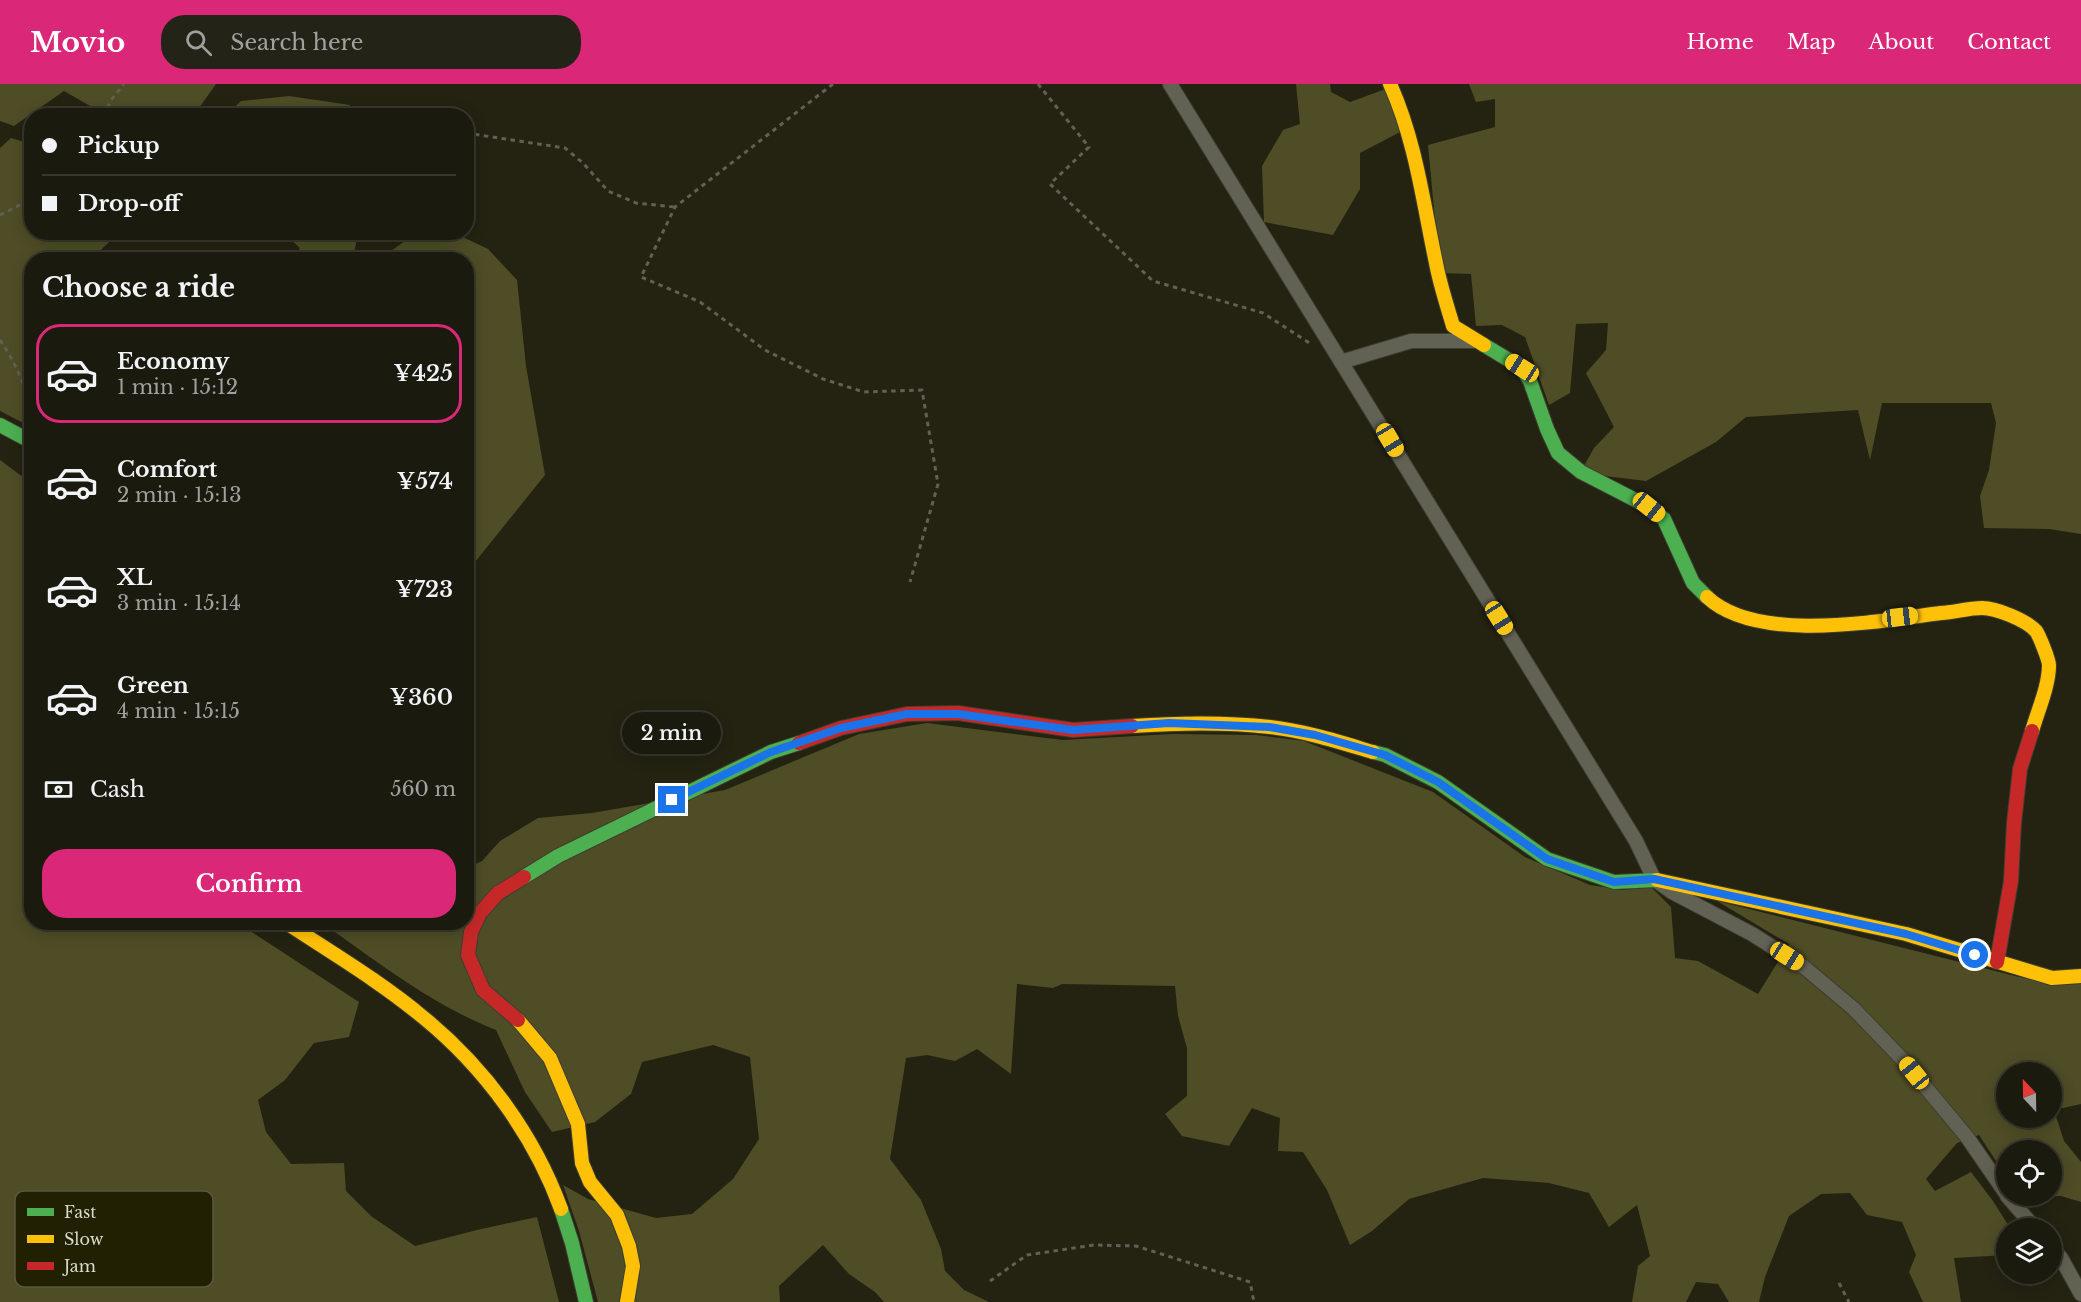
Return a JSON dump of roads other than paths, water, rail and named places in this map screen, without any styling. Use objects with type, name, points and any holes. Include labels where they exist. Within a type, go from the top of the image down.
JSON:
[{"type":"street","points":[[1170,84],[1629,830],[1654,879],[1672,892],[1752,934],[1804,967],[1854,1009],[1902,1059],[1967,1137],[1996,1179]]},
{"type":"street","points":[[1390,84],[1400,102],[1420,174],[1442,289],[1454,326],[1522,368],[1530,381],[1558,453],[1581,472],[1649,507],[1664,519],[1693,583],[1715,604],[1755,621],[1798,625],[1846,625],[1983,608],[2007,613],[2036,631],[2049,663],[2046,684],[2020,769],[2011,880],[1997,962]]},
{"type":"street","points":[[1341,362],[1411,341],[1478,341]]},
{"type":"street","points":[[0,425],[24,438]]},
{"type":"street","points":[[474,926],[480,914],[498,893],[558,856],[771,752],[841,728],[907,714],[958,714],[1073,730],[1169,723],[1269,727],[1315,735],[1385,755],[1438,782],[1547,859],[1614,882],[1654,879],[1906,934],[2052,978],[2081,976]]},
{"type":"street","points":[[297,930],[425,1018],[453,1043],[498,1093],[535,1148],[550,1181],[571,1236],[586,1302]]},
{"type":"street","points":[[472,930],[468,955],[483,990],[524,1025],[550,1058],[578,1124],[582,1162],[590,1182],[616,1215],[629,1246],[633,1266],[627,1302]]},
{"type":"street","points":[[2016,1206],[2027,1218]]},
{"type":"street","points":[[2062,1260],[2081,1294]]}]
